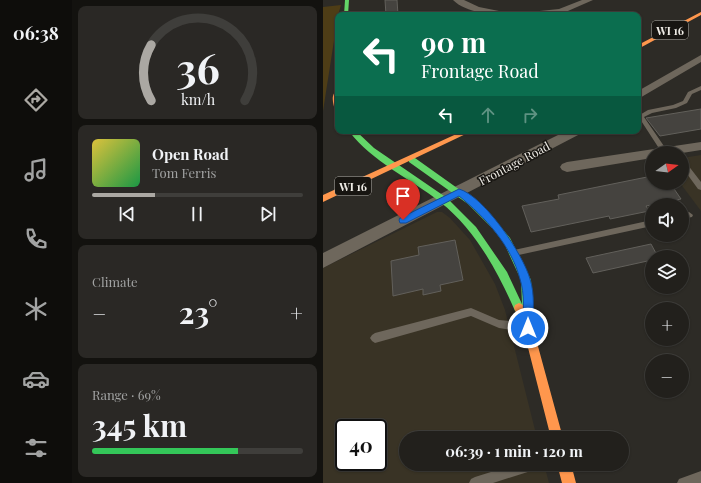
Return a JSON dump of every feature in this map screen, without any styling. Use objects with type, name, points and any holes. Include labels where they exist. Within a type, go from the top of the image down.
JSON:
[{"type":"main road","points":[[346,12],[347,0]]},
{"type":"main road","name":"WI 16","points":[[641,45],[701,13]]},
{"type":"main road","points":[[355,134],[371,150],[444,200],[473,229],[493,257],[504,275],[528,328],[555,431]]},
{"type":"main road","name":"WI 16","points":[[323,200],[463,134]]},
{"type":"main road","points":[[399,151],[459,192],[489,218],[514,253],[525,279],[528,292],[528,328]]},
{"type":"main road","points":[[566,471],[569,483]]},
{"type":"street","points":[[457,0],[492,12]]},
{"type":"street","points":[[554,12],[561,11],[589,0]]},
{"type":"street","points":[[641,94],[701,58]]},
{"type":"street","name":"Frontage Road","points":[[323,261],[570,134]]},
{"type":"street","points":[[689,148],[701,146]]},
{"type":"street","points":[[567,167],[645,155]]},
{"type":"lane","points":[[660,146],[641,116],[650,111],[674,107],[685,102],[690,93],[701,88]]},
{"type":"lane","points":[[689,171],[701,187]]},
{"type":"lane","points":[[514,253],[645,225]]},
{"type":"lane","points":[[375,338],[471,312],[499,324],[528,328]]},
{"type":"lane","points":[[475,483],[512,471]]},
{"type":"lane","points":[[683,483],[701,477]]},
{"type":"shaded area","points":[[341,5],[339,12],[335,12],[335,34],[323,111],[323,7]]},
{"type":"shaded area","points":[[701,155],[701,211],[685,190],[689,190],[689,157]]},
{"type":"shaded area","points":[[437,212],[442,212],[450,218],[470,240],[495,284],[505,310],[535,431],[399,431],[399,471],[546,471],[549,483],[323,483],[323,268]]},
{"type":"building","points":[[385,0],[397,0],[398,12],[386,12]]},
{"type":"building","points":[[701,109],[701,129],[660,136],[646,118]]},
{"type":"building","points":[[645,177],[645,190],[675,190],[680,198],[645,198],[645,212],[610,219],[609,216],[531,232],[522,206],[559,199],[558,195]]},
{"type":"building","points":[[455,240],[463,280],[440,285],[441,291],[423,295],[423,289],[393,296],[391,261],[419,255],[418,247]]},
{"type":"building","points":[[651,244],[654,250],[645,250],[645,262],[593,273],[586,258]]},
{"type":"traffic: fast","points":[[346,12],[347,0]]},
{"type":"traffic: fast","points":[[355,134],[371,150],[444,200],[473,229],[504,275],[519,308]]},
{"type":"traffic: fast","points":[[412,160],[471,202],[496,227],[507,241],[526,280],[528,316]]},
{"type":"traffic: slow","points":[[641,45],[701,13]]},
{"type":"traffic: slow","points":[[323,199],[463,134]]},
{"type":"traffic: slow","points":[[519,308],[528,328],[555,431]]},
{"type":"traffic: slow","points":[[566,471],[569,483]]},
{"type":"route","points":[[403,220],[459,192],[475,204],[489,218],[506,240],[521,268],[528,292],[528,328]]}]
